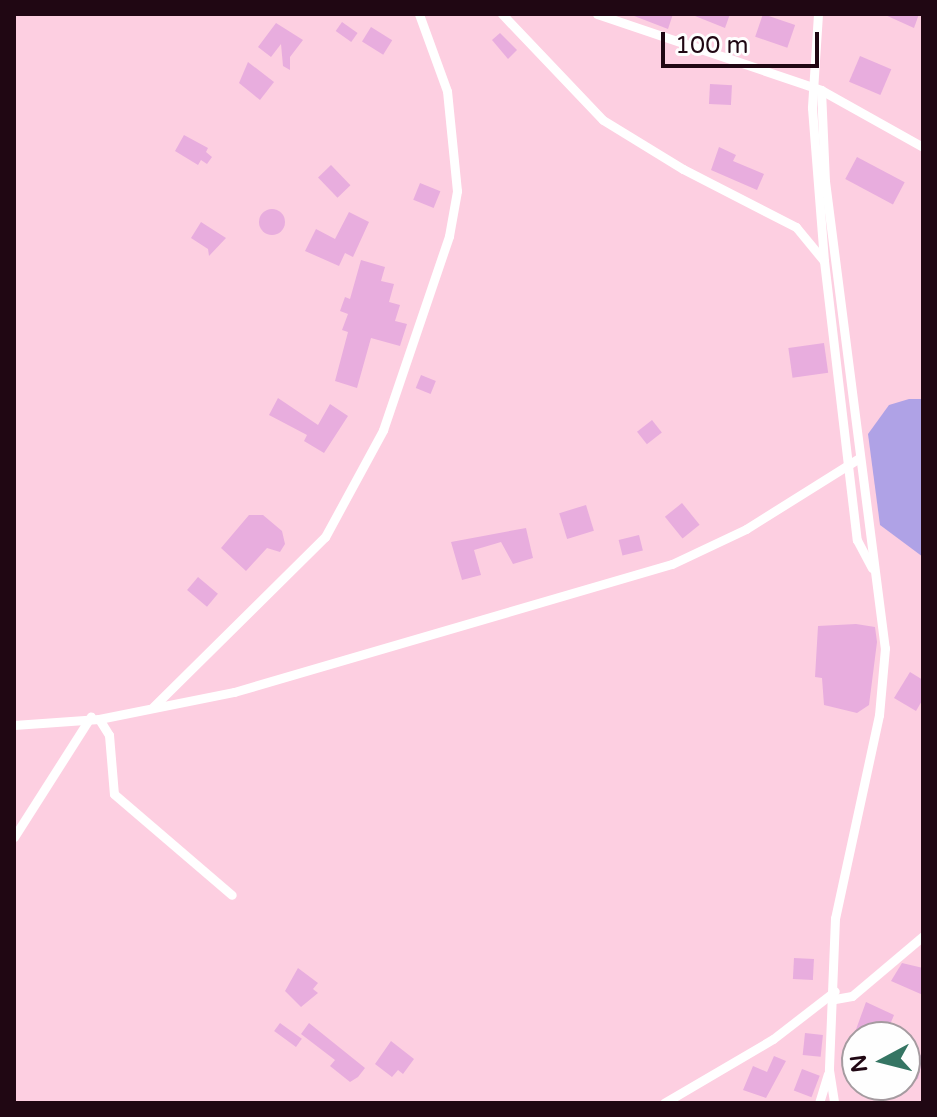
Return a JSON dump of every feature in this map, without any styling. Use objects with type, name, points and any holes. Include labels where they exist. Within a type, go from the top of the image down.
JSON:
[{"type":"street","points":[[150,709],[325,537],[383,430],[449,236],[457,191],[447,91],[419,14]]},
{"type":"street","points":[[502,14],[603,120],[683,169],[796,227],[824,261]]},
{"type":"street","points":[[597,14],[816,89],[923,147]]},
{"type":"street","points":[[818,14],[816,89],[824,261],[859,548],[872,568]]},
{"type":"street","points":[[816,89],[872,568],[884,629],[884,677],[839,886],[829,1070],[819,1103]]},
{"type":"street","points":[[838,359],[849,357]]},
{"type":"street","points":[[14,725],[95,718],[234,692],[456,631],[672,564],[746,529],[847,462],[859,458]]},
{"type":"street","points":[[14,837],[95,718]]},
{"type":"street","points":[[95,718],[109,735],[114,794],[232,895]]},
{"type":"street","points":[[664,1103],[773,1039],[835,995],[852,996],[923,936]]},
{"type":"street","points":[[829,1070],[834,1103]]},
{"type":"shaded area","points":[[909,399],[923,399],[923,557],[880,525],[868,434],[889,405]]},
{"type":"building","points":[[629,14],[673,14],[668,29]]},
{"type":"building","points":[[690,14],[730,14],[725,28]]},
{"type":"building","points":[[763,14],[795,25],[787,48],[755,37]]},
{"type":"building","points":[[883,14],[919,14],[914,28]]},
{"type":"building","points":[[342,22],[358,33],[351,42],[336,31]]},
{"type":"building","points":[[276,23],[303,40],[290,57],[290,70],[283,66],[281,44],[271,57],[258,47]]},
{"type":"building","points":[[371,27],[392,40],[383,55],[362,41]]},
{"type":"building","points":[[500,33],[517,50],[508,59],[492,40]]},
{"type":"building","points":[[860,56],[891,69],[880,95],[849,82]]},
{"type":"building","points":[[248,62],[274,82],[260,100],[239,83]]},
{"type":"building","points":[[710,84],[732,85],[731,105],[709,104]]},
{"type":"building","points":[[184,135],[208,148],[206,152],[212,157],[207,164],[201,160],[198,165],[175,151]]},
{"type":"building","points":[[719,147],[736,155],[733,161],[764,174],[757,190],[711,170]]},
{"type":"building","points":[[857,157],[905,182],[893,204],[845,179]]},
{"type":"building","points":[[331,165],[350,185],[338,198],[318,178]]},
{"type":"building","points":[[420,183],[440,191],[434,208],[413,200]]},
{"type":"building","points":[[272,209],[281,213],[285,222],[281,231],[272,235],[263,231],[259,222],[263,213]]},
{"type":"building","points":[[349,212],[369,222],[353,257],[345,253],[339,266],[305,251],[316,229],[335,239]]},
{"type":"building","points":[[201,222],[226,238],[209,256],[208,249],[191,238]]},
{"type":"building","points":[[361,260],[385,267],[381,281],[394,284],[389,302],[400,305],[395,321],[407,324],[400,346],[371,338],[357,388],[335,381],[348,332],[342,330],[348,314],[340,311],[345,297],[350,299]]},
{"type":"building","points":[[824,343],[828,373],[793,378],[788,348]]},
{"type":"building","points":[[421,375],[436,381],[431,394],[416,388]]},
{"type":"building","points":[[278,398],[318,425],[330,404],[348,416],[324,453],[304,441],[307,435],[269,415]]},
{"type":"building","points":[[652,420],[662,433],[647,444],[637,432]]},
{"type":"building","points":[[682,503],[700,525],[683,539],[665,517]]},
{"type":"building","points":[[586,505],[594,531],[567,539],[559,513]]},
{"type":"building","points":[[249,515],[263,515],[282,531],[285,544],[280,552],[267,548],[246,571],[221,548]]},
{"type":"building","points":[[526,528],[533,558],[513,564],[501,542],[474,550],[481,575],[462,580],[451,542]]},
{"type":"building","points":[[639,535],[643,551],[622,556],[619,540]]},
{"type":"building","points":[[198,577],[218,594],[207,607],[187,590]]},
{"type":"building","points":[[856,624],[875,627],[877,642],[869,705],[857,713],[824,705],[822,678],[815,677],[818,626]]},
{"type":"building","points":[[910,672],[923,680],[923,699],[916,711],[894,698]]},
{"type":"building","points":[[794,958],[814,959],[813,980],[793,979]]},
{"type":"building","points":[[902,963],[923,968],[923,995],[891,981]]},
{"type":"building","points":[[298,968],[318,983],[313,989],[318,993],[301,1007],[285,991]]},
{"type":"building","points":[[866,1002],[894,1015],[892,1021],[859,1021]]},
{"type":"building","points":[[280,1023],[302,1039],[296,1047],[274,1031]]},
{"type":"building","points":[[309,1023],[365,1068],[358,1077],[350,1082],[330,1066],[335,1060],[301,1034]]},
{"type":"building","points":[[805,1033],[823,1035],[821,1057],[803,1055]]},
{"type":"building","points":[[391,1041],[414,1059],[403,1074],[398,1070],[392,1077],[375,1064]]},
{"type":"building","points":[[774,1056],[786,1061],[766,1098],[743,1090],[753,1066],[767,1072]]},
{"type":"building","points":[[802,1069],[820,1076],[811,1097],[794,1090]]}]
